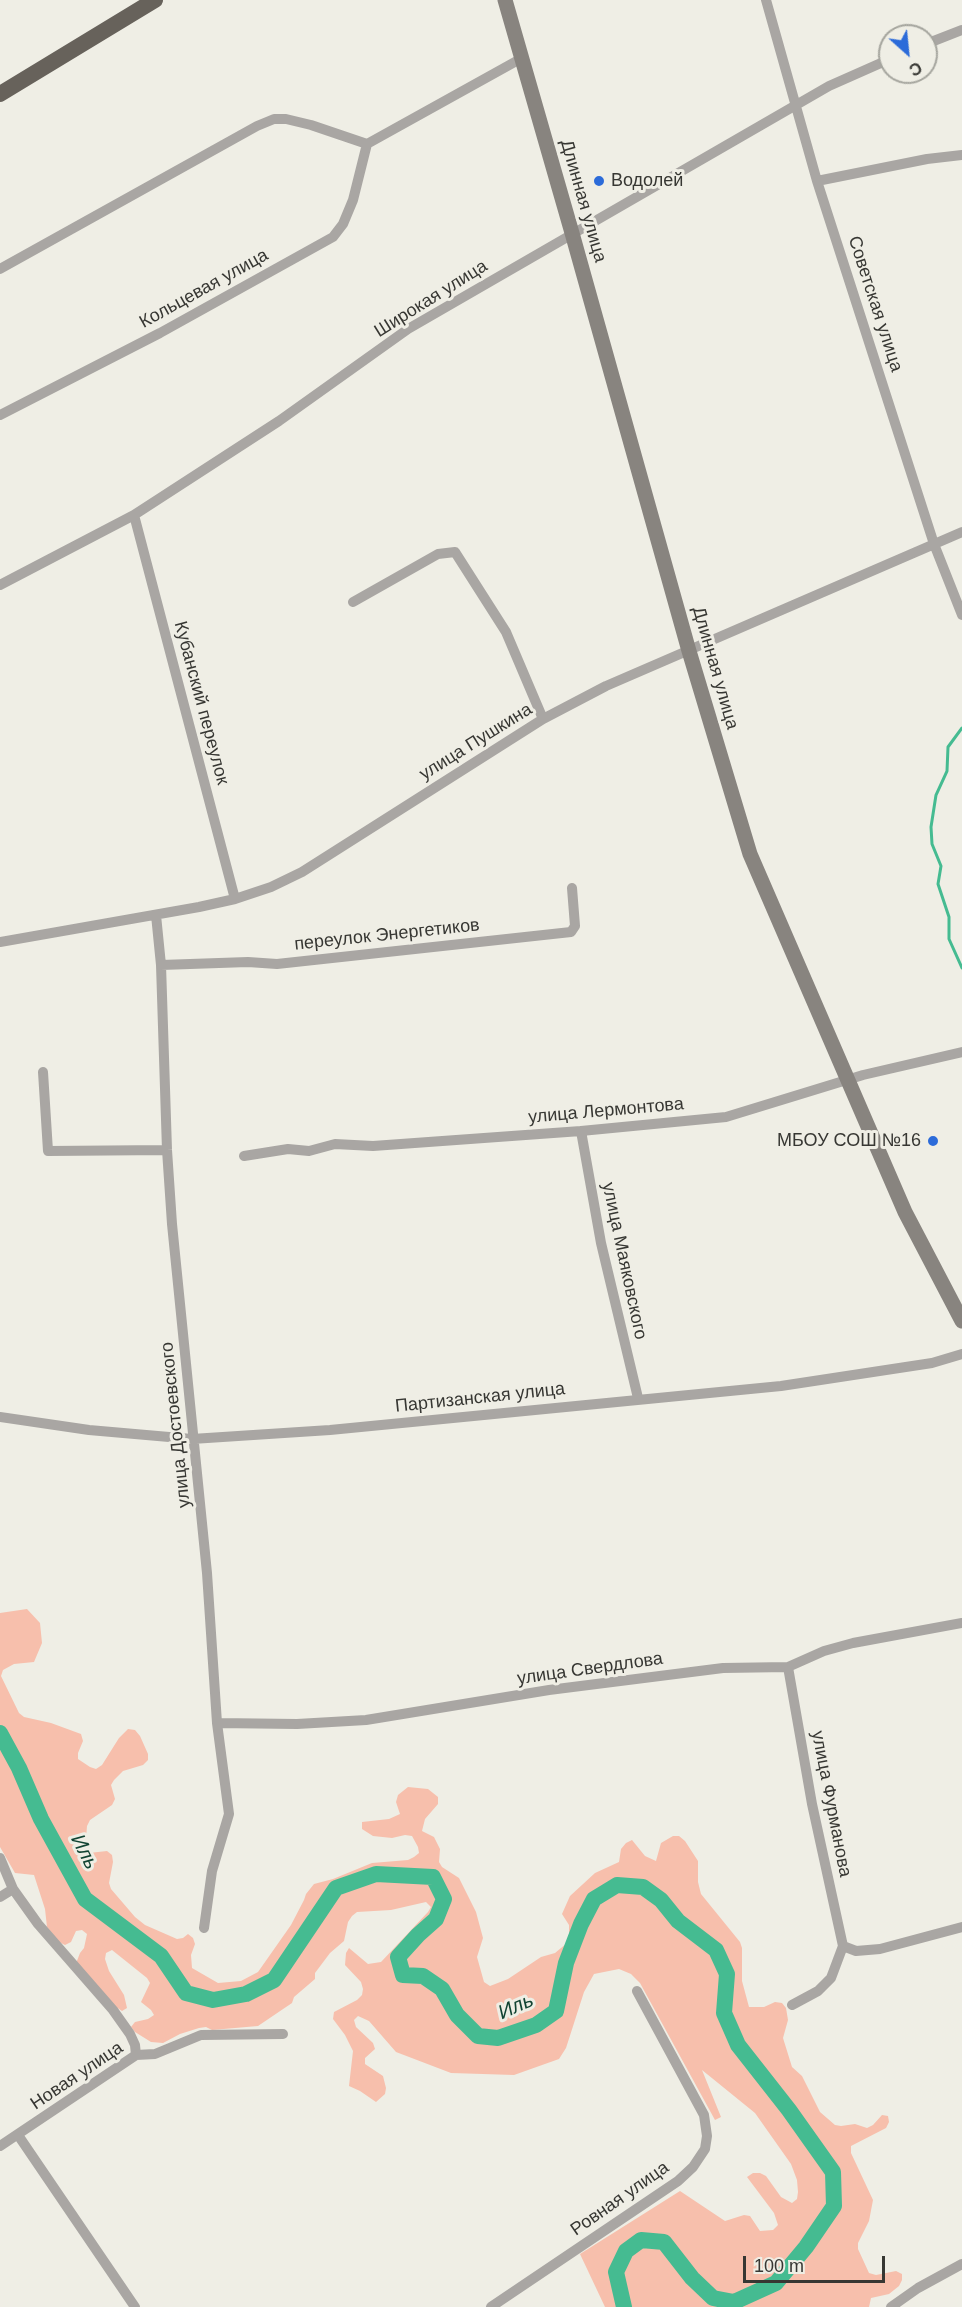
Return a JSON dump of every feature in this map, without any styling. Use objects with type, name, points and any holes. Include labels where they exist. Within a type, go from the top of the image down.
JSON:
[{"type":"highway","points":[[0,94],[155,0]]},
{"type":"main road","name":"Длинная улица","points":[[505,0],[689,651],[750,854],[905,1212],[962,1321]]},
{"type":"street","name":"Советская улица","points":[[765,0],[817,181],[934,544],[962,615]]},
{"type":"street","points":[[938,39],[962,30]]},
{"type":"street","points":[[0,269],[257,126],[274,119],[286,119],[311,125],[367,144],[522,58]]},
{"type":"street","name":"Широкая улица","points":[[0,585],[134,515],[279,421],[408,328],[829,86],[878,64]]},
{"type":"street","name":"Кольцевая улица","points":[[0,415],[160,333],[333,237],[343,224],[353,200],[367,144]]},
{"type":"street","points":[[817,181],[927,159],[962,155]]},
{"type":"street","name":"Кубанский переулок","points":[[134,515],[236,899]]},
{"type":"street","name":"улица Пушкина","points":[[0,942],[236,899],[271,887],[302,872],[543,720],[606,686],[962,532]]},
{"type":"street","points":[[353,602],[438,554],[455,552],[506,632],[543,720]]},
{"type":"street","name":"переулок Энергетиков","points":[[161,965],[248,962],[277,964],[571,932],[575,926],[572,888]]},
{"type":"street","name":"улица Достоевского","points":[[156,915],[161,965],[167,1150],[192,1439],[198,1470],[207,1573],[217,1723],[229,1814],[212,1871],[204,1928]]},
{"type":"street","name":"улица Лермонтова","points":[[244,1156],[288,1149],[309,1150],[335,1144],[373,1146],[581,1131],[726,1117],[847,1080],[962,1052]]},
{"type":"street","points":[[43,1072],[48,1151],[167,1150]]},
{"type":"street","name":"улица Маяковского","points":[[581,1131],[601,1243],[638,1398]]},
{"type":"street","name":"Партизанская улица","points":[[0,1417],[89,1430],[192,1439],[330,1430],[638,1398],[781,1386],[932,1363],[951,1359],[962,1353]]},
{"type":"street","name":"улица Свердлова","points":[[217,1723],[297,1724],[366,1720],[549,1690],[723,1668],[788,1667],[824,1651],[853,1643],[962,1623]]},
{"type":"street","name":"улица Фурманова","points":[[788,1667],[812,1804],[843,1946]]},
{"type":"street","points":[[0,1858],[13,1889],[38,1924],[113,2010],[133,2039],[136,2055]]},
{"type":"street","points":[[0,1897],[13,1889]]},
{"type":"street","points":[[792,2005],[818,1990],[831,1978],[843,1946],[856,1951],[880,1949],[962,1928]]},
{"type":"street","name":"Ровная улица","points":[[491,2307],[678,2181],[693,2167],[705,2149],[707,2136],[704,2115],[637,1991]]},
{"type":"street","name":"Новая улица","points":[[0,2146],[136,2055],[155,2054],[201,2035],[283,2034]]},
{"type":"street","points":[[18,2135],[135,2307]]},
{"type":"street","points":[[891,2307],[918,2288],[962,2264]]},
{"type":"shaded area","points":[[27,1609],[40,1623],[42,1643],[34,1662],[14,1664],[3,1670],[1,1676],[19,1713],[24,1717],[51,1723],[81,1734],[83,1741],[78,1759],[96,1769],[102,1765],[119,1738],[128,1729],[135,1730],[140,1736],[148,1754],[148,1760],[143,1765],[123,1771],[114,1780],[111,1785],[115,1799],[112,1805],[90,1820],[86,1839],[89,1853],[107,1851],[112,1855],[109,1883],[111,1889],[145,1925],[177,1939],[188,1934],[193,1938],[195,1944],[191,1955],[192,1968],[218,1983],[241,1981],[258,1972],[291,1925],[306,1894],[314,1884],[372,1863],[408,1860],[419,1853],[412,1836],[392,1838],[373,1836],[362,1829],[362,1822],[389,1819],[400,1814],[396,1802],[398,1795],[408,1787],[428,1789],[438,1797],[438,1804],[425,1819],[422,1831],[434,1837],[440,1849],[439,1862],[442,1867],[459,1878],[476,1912],[483,1938],[477,1957],[484,1982],[490,1986],[508,1979],[541,1957],[555,1953],[567,1943],[569,1925],[562,1914],[570,1896],[595,1873],[619,1862],[621,1849],[626,1843],[632,1840],[645,1856],[656,1861],[661,1843],[673,1836],[679,1836],[698,1861],[698,1882],[701,1894],[740,1942],[742,1981],[749,2007],[764,2007],[775,2002],[782,2003],[786,2008],[788,2020],[783,2038],[792,2067],[802,2076],[820,2112],[835,2125],[855,2124],[867,2128],[882,2115],[888,2116],[889,2122],[886,2128],[851,2146],[851,2153],[873,2200],[869,2221],[858,2243],[858,2249],[869,2273],[876,2275],[896,2271],[902,2274],[899,2286],[889,2294],[871,2298],[869,2307],[605,2307],[580,2254],[680,2191],[725,2221],[744,2215],[750,2216],[760,2231],[773,2230],[778,2225],[774,2213],[747,2177],[753,2173],[766,2176],[781,2197],[792,2203],[797,2199],[798,2192],[797,2180],[791,2164],[755,2113],[702,2070],[721,2117],[715,2120],[640,1983],[631,1974],[619,1969],[594,1974],[584,1992],[566,2048],[559,2059],[514,2075],[451,2073],[396,2052],[369,2021],[358,2016],[354,2020],[356,2027],[373,2043],[375,2049],[365,2058],[365,2064],[383,2076],[386,2088],[385,2094],[376,2102],[349,2086],[353,2051],[333,2019],[334,2012],[357,2000],[362,1995],[363,1989],[361,1982],[345,1965],[346,1953],[349,1948],[368,1964],[381,1962],[428,1912],[431,1907],[426,1902],[391,1910],[357,1912],[348,1922],[344,1941],[330,1953],[315,1973],[315,1979],[294,1997],[292,2003],[258,2026],[212,2030],[206,2027],[199,2028],[163,2043],[151,2042],[135,2032],[131,2027],[135,2022],[154,2015],[141,2002],[150,1983],[147,1978],[112,1950],[106,1953],[105,1959],[109,1971],[124,1995],[127,2008],[122,2011],[116,2007],[75,1966],[84,1948],[87,1934],[82,1930],[76,1931],[71,1942],[65,1945],[59,1942],[47,1927],[45,1909],[34,1875],[15,1873],[0,1847],[0,1613]]},
{"type":"waterway","points":[[962,728],[948,747],[947,771],[936,795],[931,827],[932,844],[941,866],[938,884],[949,917],[949,939],[962,968]]},
{"type":"waterway","name":"Иль","points":[[0,1733],[19,1768],[41,1819],[85,1899],[161,1956],[186,1993],[213,2000],[246,1994],[274,1980],[336,1888],[376,1874],[433,1877],[444,1899],[436,1919],[398,1957],[403,1975],[423,1976],[442,1989],[457,2015],[478,2036],[498,2038],[536,2025],[556,2011],[566,1963],[581,1924],[594,1899],[617,1885],[643,1887],[661,1900],[678,1921],[716,1950],[727,1974],[724,2013],[738,2045],[789,2110],[833,2172],[834,2206],[806,2247],[776,2283],[734,2302],[713,2298],[692,2278],[664,2242],[641,2240],[626,2251],[616,2272],[624,2307]]},
{"type":"place","name":"Водолей","points":[[599,181]]},
{"type":"place","name":"МБОУ СОШ №16","points":[[933,1141]]}]
